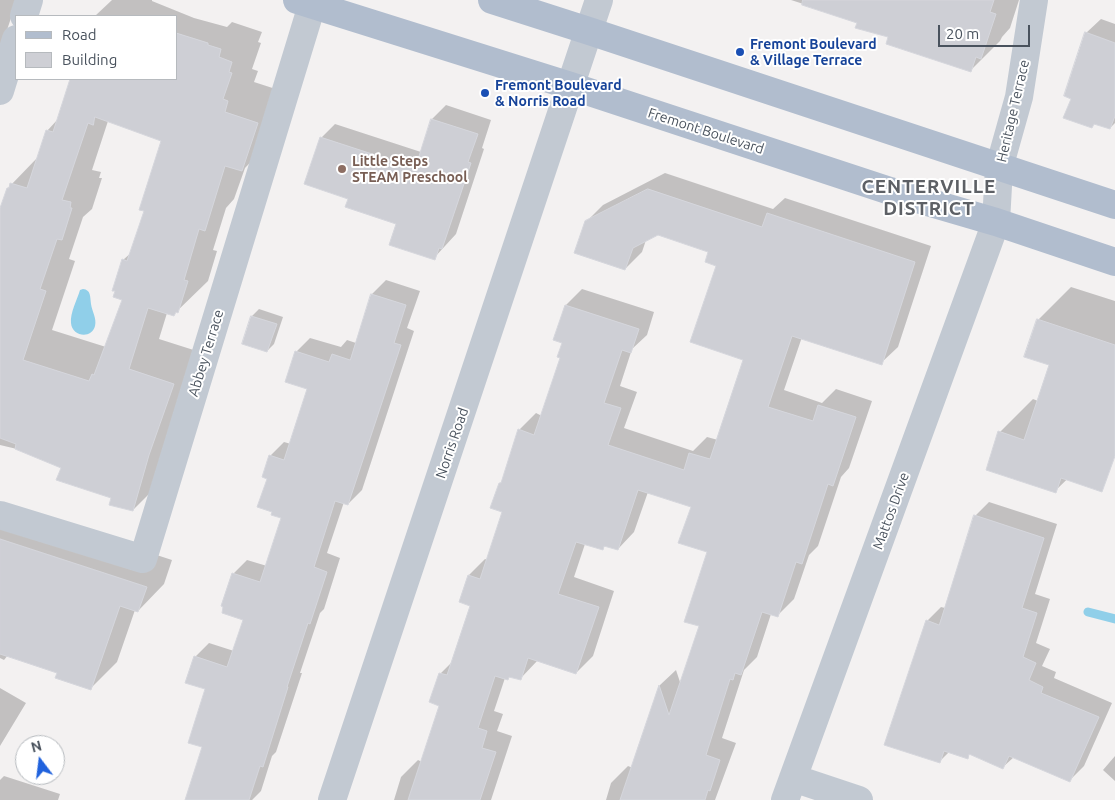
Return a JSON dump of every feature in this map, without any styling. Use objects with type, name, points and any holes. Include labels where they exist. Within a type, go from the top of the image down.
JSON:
[{"type":"main road","points":[[492,0],[1115,205]]},
{"type":"main road","name":"Fremont Boulevard","points":[[304,2],[572,86],[890,191],[996,222],[1115,262]]},
{"type":"street","points":[[24,15],[29,0]]},
{"type":"street","name":"Norris Road","points":[[332,800],[572,86],[599,0]]},
{"type":"street","name":"Heritage Terrace","points":[[996,222],[1000,168],[1019,97],[1034,0]]},
{"type":"street","name":"Abbey Terrace","points":[[0,514],[143,559],[304,2]]},
{"type":"street","points":[[0,91],[15,42]]},
{"type":"street","name":"Mattos Drive","points":[[789,789],[996,222]]},
{"type":"street","points":[[789,789],[859,800]]},
{"type":"water","points":[[83,289],[90,294],[95,326],[90,333],[82,335],[72,328],[71,319],[80,290]]},
{"type":"building","points":[[803,0],[994,0],[990,12],[996,14],[981,59],[976,57],[971,72],[886,44],[888,37],[855,28],[857,23],[802,5]]},
{"type":"building","points":[[1085,32],[1115,43],[1115,116],[1110,129],[1094,124],[1092,128],[1063,118],[1071,99],[1064,96]]},
{"type":"building","points":[[178,34],[221,49],[219,57],[232,62],[229,72],[232,73],[223,99],[228,101],[225,112],[258,123],[242,171],[225,166],[205,231],[199,229],[184,280],[188,281],[178,313],[176,312],[174,316],[148,308],[129,369],[174,384],[149,455],[133,511],[109,505],[111,498],[56,480],[61,468],[15,449],[16,444],[0,438],[0,208],[10,183],[27,188],[46,130],[53,132],[70,80],[178,80]],"holes":[[[95,117],[161,141],[139,210],[144,211],[127,261],[122,259],[112,291],[115,291],[113,297],[122,300],[94,375],[92,374],[89,381],[23,360],[46,291],[40,289],[57,239],[62,240],[72,208],[70,208],[71,202],[62,200],[88,123],[93,125]]]},
{"type":"building","points":[[431,119],[478,134],[468,162],[471,163],[442,249],[439,248],[435,260],[389,245],[396,224],[345,207],[348,199],[304,184],[320,137],[415,168]]},
{"type":"building","points":[[648,189],[762,227],[767,213],[915,262],[882,365],[792,336],[768,407],[813,421],[818,405],[856,417],[833,486],[828,484],[802,564],[796,562],[778,617],[762,612],[741,675],[735,673],[733,680],[730,679],[706,755],[720,760],[710,791],[708,790],[705,800],[620,800],[659,685],[669,715],[699,626],[684,622],[707,552],[678,543],[691,507],[638,490],[618,550],[604,546],[603,550],[576,542],[558,594],[599,607],[576,674],[528,658],[521,680],[509,677],[508,680],[495,676],[478,728],[487,731],[482,748],[496,752],[480,800],[408,800],[439,706],[429,702],[439,673],[447,675],[470,606],[459,602],[468,575],[480,579],[502,512],[490,508],[499,483],[501,483],[518,429],[534,435],[560,358],[557,357],[562,343],[553,340],[565,305],[639,329],[631,353],[622,350],[604,403],[621,408],[608,445],[684,470],[689,453],[710,459],[743,360],[690,342],[716,266],[705,262],[708,252],[658,235],[633,248],[625,270],[574,253],[585,221]]},
{"type":"building","points":[[371,294],[406,305],[394,343],[401,345],[348,505],[335,501],[314,567],[327,572],[310,624],[308,623],[263,767],[260,766],[249,800],[185,800],[202,747],[188,743],[205,689],[185,683],[194,656],[227,667],[243,620],[222,613],[223,607],[221,606],[232,573],[260,582],[281,518],[271,515],[272,512],[257,507],[267,479],[262,477],[269,455],[284,460],[307,389],[285,382],[295,351],[329,362],[332,354],[350,360]]},
{"type":"building","points":[[251,316],[277,324],[267,352],[242,344]]},
{"type":"building","points":[[1037,319],[1115,345],[1115,456],[1102,492],[1061,478],[1056,493],[986,470],[998,431],[1024,440],[1049,365],[1024,357]]},
{"type":"building","points":[[974,515],[1044,538],[1022,608],[1037,613],[1023,657],[1036,663],[1029,680],[1043,687],[1041,693],[1099,717],[1070,782],[1009,756],[1003,769],[969,754],[968,759],[944,751],[940,763],[884,745],[926,620],[939,625]]},
{"type":"building","points":[[0,539],[147,587],[138,612],[120,606],[91,690],[55,678],[57,673],[0,654]]},
{"type":"waterway","points":[[1088,612],[1115,619]]},
{"type":"place","name":"Fremont Boulevard & Village Terrace","points":[[740,52]]},
{"type":"place","name":"Fremont Boulevard & Norris Road","points":[[485,93]]},
{"type":"place","name":"Little Steps STEAM Preschool","points":[[342,169]]},
{"type":"district","name":"CENTERVILLE DISTRICT","points":[[929,198]]}]
